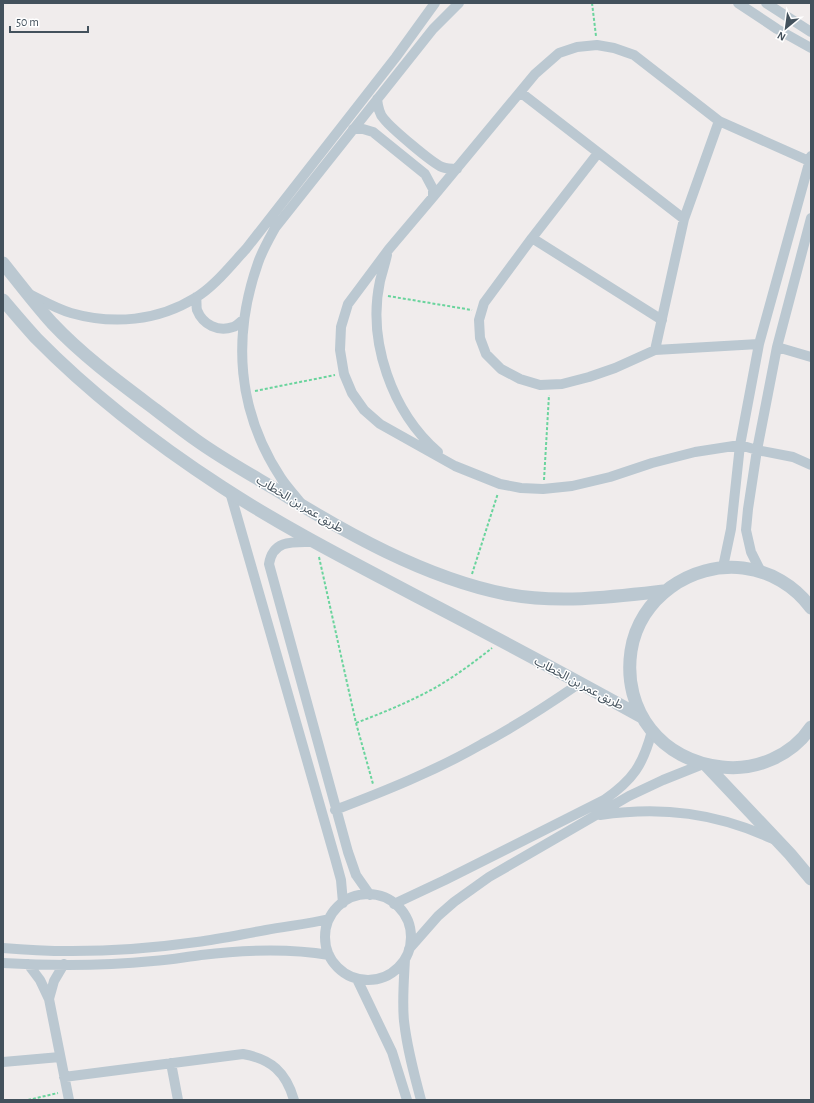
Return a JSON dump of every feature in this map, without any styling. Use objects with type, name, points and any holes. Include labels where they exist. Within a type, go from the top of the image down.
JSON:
[{"type":"street","points":[[27,293],[70,313],[91,318],[113,320],[135,319],[156,315],[177,308],[196,297],[222,275],[246,249],[396,57],[435,3]]},
{"type":"street","points":[[305,508],[281,478],[262,445],[249,410],[242,365],[242,335],[247,297],[258,261],[275,228],[433,28],[459,3]]},
{"type":"street","points":[[738,3],[777,29],[811,48]]},
{"type":"street","points":[[766,3],[811,32]]},
{"type":"street","points":[[723,567],[731,529],[740,445],[759,344],[810,159],[720,121],[634,56],[614,48],[597,45],[577,47],[559,53],[534,74],[457,169],[389,249],[348,304],[341,327],[340,350],[344,374],[352,393],[364,410],[380,424],[455,466],[500,484],[521,488],[543,489],[572,486],[610,477],[652,463],[740,445],[793,458],[811,465]]},
{"type":"street","points":[[520,92],[684,219]]},
{"type":"street","points":[[377,99],[378,110],[383,119],[435,163],[449,169],[457,169]]},
{"type":"street","points":[[656,350],[684,219],[720,121]]},
{"type":"street","points":[[353,129],[363,129],[373,132],[425,174],[433,189],[433,197]]},
{"type":"street","points":[[598,153],[484,303],[479,320],[480,338],[486,354],[501,369],[520,379],[540,384],[562,384],[589,378],[656,350],[759,344]]},
{"type":"street","points":[[761,572],[751,552],[746,530],[748,509],[757,450],[777,347],[811,218]]},
{"type":"street","points":[[532,238],[662,320]]},
{"type":"street","points":[[389,249],[380,283],[377,317],[380,352],[390,385],[407,416],[428,443],[455,466]]},
{"type":"street","name":"طريق عمر بن الخطاب","points":[[3,263],[52,323],[90,358],[197,441],[305,508],[390,553],[436,574],[468,585],[508,594],[558,599],[583,599],[664,592]]},
{"type":"street","points":[[196,297],[197,309],[202,319],[212,326],[223,329],[234,327],[244,320]]},
{"type":"street","name":"طريق عمر بن الخطاب","points":[[3,300],[36,338],[107,403],[145,433],[230,492],[316,541],[642,717]]},
{"type":"street","points":[[777,347],[811,357]]},
{"type":"street","points":[[230,492],[335,858],[341,880],[343,903]]},
{"type":"street","points":[[316,541],[292,542],[279,546],[270,557],[269,564],[351,864],[359,880],[370,895]]},
{"type":"street","points":[[811,608],[793,588],[778,579],[761,572],[736,567],[723,567],[691,574],[664,592],[648,608],[637,628],[631,650],[629,673],[633,696],[642,717],[652,731],[675,752],[704,765],[733,768],[761,764],[786,752],[806,734],[811,727]]},
{"type":"street","points":[[335,810],[376,795],[430,771],[482,745],[532,716],[580,683]]},
{"type":"street","points":[[394,904],[604,800],[631,778],[641,763],[648,747],[652,731]]},
{"type":"street","points":[[421,1100],[408,1051],[404,1020],[404,989],[407,954],[411,941],[409,924],[405,916],[394,904],[387,899],[370,895],[356,897],[343,903],[333,913],[329,919],[325,937],[329,955],[340,970],[357,979],[375,980],[384,977],[393,973],[400,966],[407,954],[438,916],[471,889],[646,787],[704,765]]},
{"type":"street","points":[[704,765],[811,879]]},
{"type":"street","points":[[596,815],[649,810],[675,811],[701,815],[746,827],[776,840]]},
{"type":"street","points":[[3,948],[38,951],[118,950],[198,942],[305,925],[329,919]]},
{"type":"street","points":[[3,963],[105,964],[255,951],[303,951],[329,955]]},
{"type":"street","points":[[28,964],[40,980],[49,999],[68,1096]]},
{"type":"street","points":[[49,999],[54,981],[64,964]]},
{"type":"street","points":[[357,979],[392,1052],[407,1100]]},
{"type":"street","points":[[64,1077],[243,1054],[256,1057],[269,1063],[280,1072],[288,1083],[294,1100]]},
{"type":"street","points":[[3,1062],[60,1057]]},
{"type":"street","points":[[171,1063],[178,1100]]},
{"type":"path","points":[[592,3],[597,45]]},
{"type":"path","points":[[379,295],[481,312]]},
{"type":"path","points":[[246,393],[344,374]]},
{"type":"path","points":[[543,489],[550,384]]},
{"type":"path","points":[[468,585],[500,484]]},
{"type":"path","points":[[316,541],[356,723],[376,795]]},
{"type":"path","points":[[356,723],[395,708],[432,689],[468,667],[502,641]]},
{"type":"path","points":[[28,1100],[68,1096]]}]
